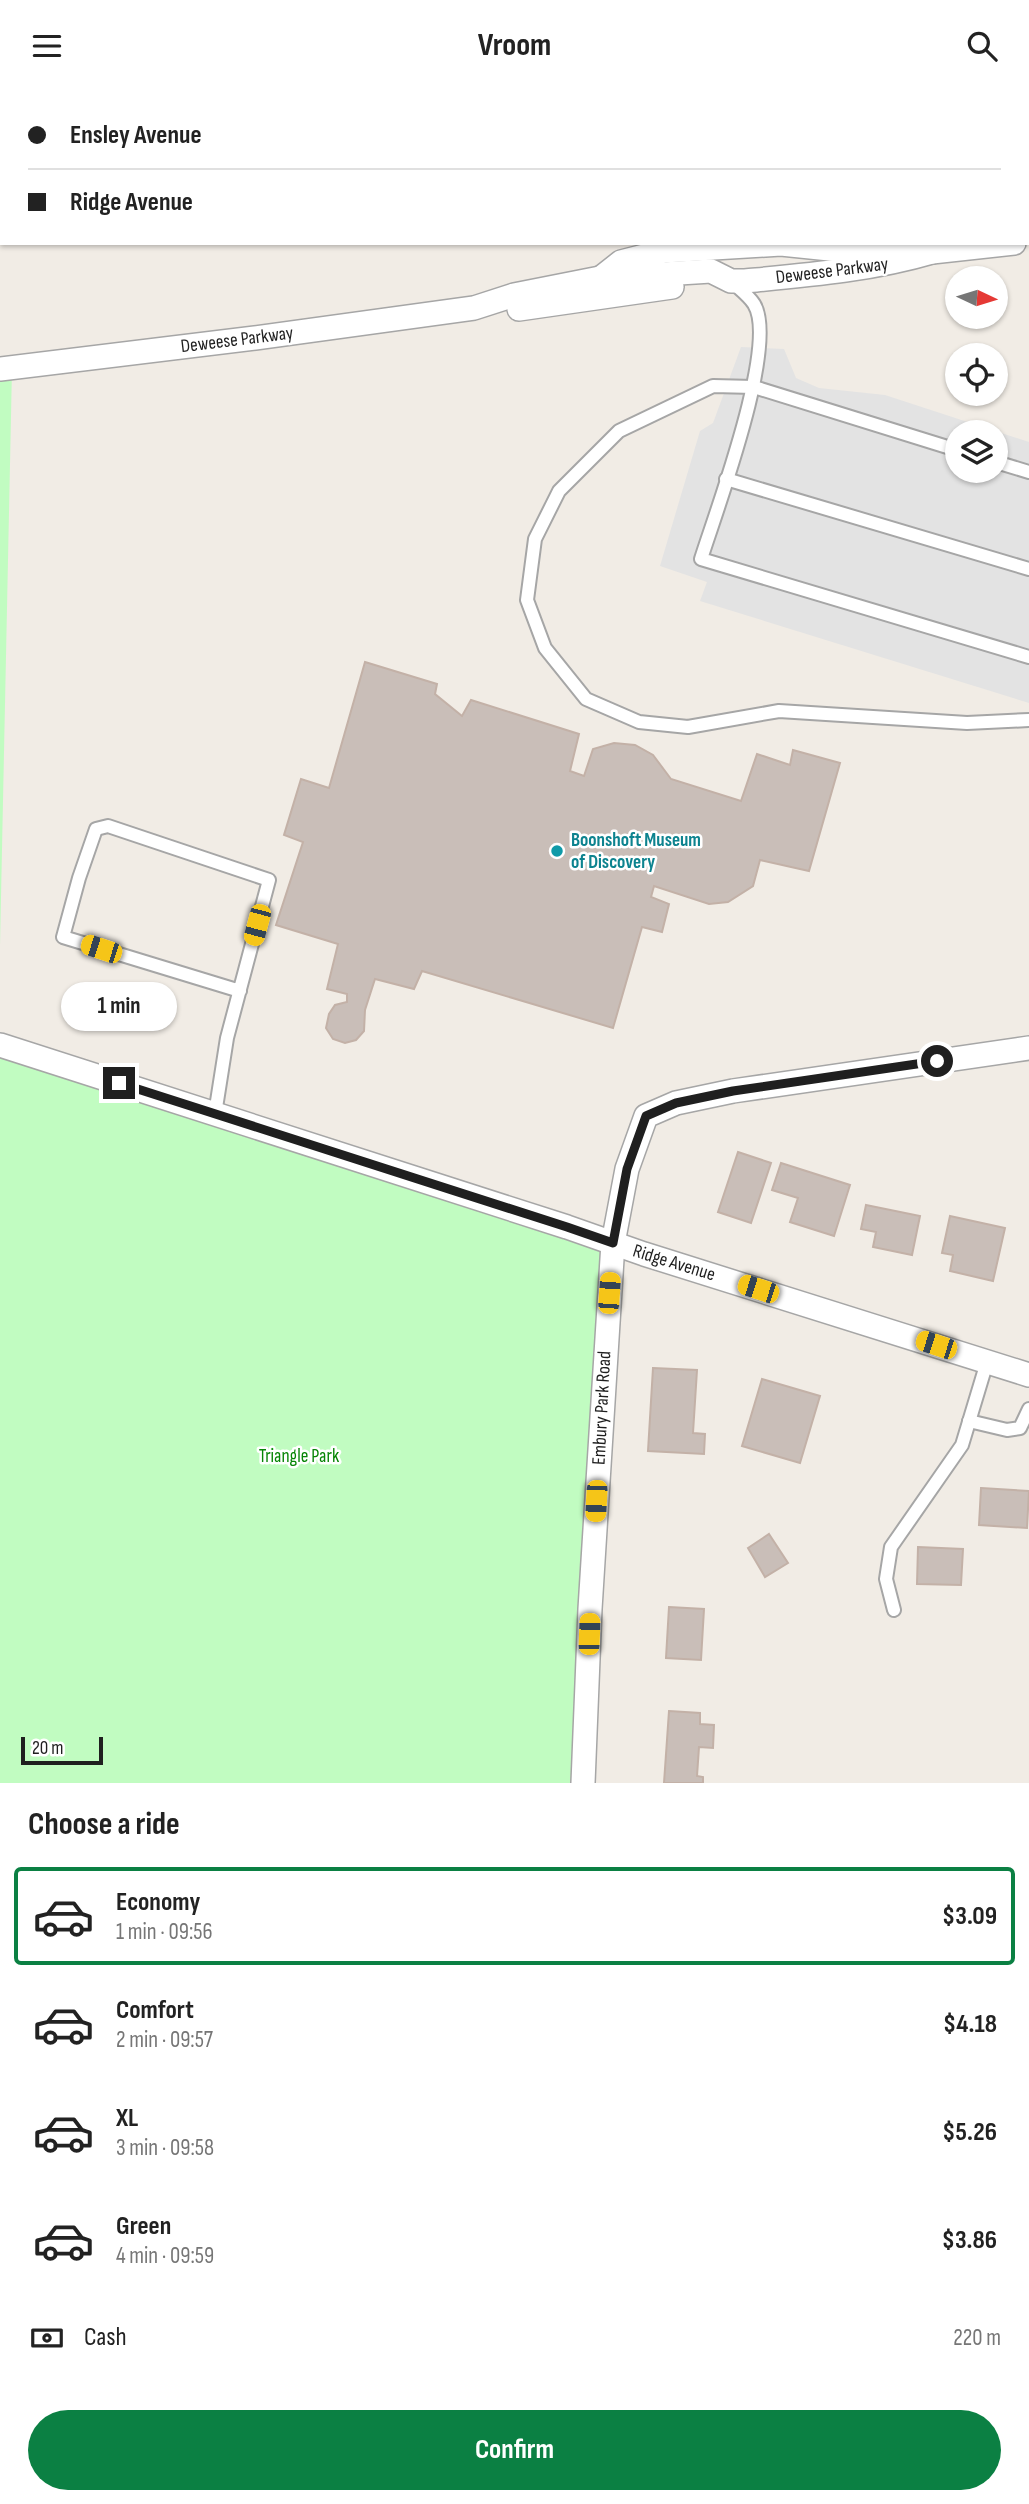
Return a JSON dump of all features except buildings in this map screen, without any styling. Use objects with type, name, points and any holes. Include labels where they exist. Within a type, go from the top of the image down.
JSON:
[{"type":"street","name":"Deweese Parkway","points":[[600,278],[621,262],[664,251],[764,245]]},
{"type":"street","name":"Deweese Parkway","points":[[791,245],[878,254],[932,252],[996,245]]},
{"type":"street","name":"Deweese Parkway","points":[[0,369],[474,309],[503,311],[731,281],[855,270],[889,265],[932,252]]},
{"type":"street","name":"Deweese Parkway","points":[[474,309],[514,295],[600,278],[711,271],[731,281]]},
{"type":"street","name":"Ridge Avenue","points":[[0,1045],[1029,1375]]},
{"type":"street","name":"Embury Park Road","points":[[583,1783],[590,1609],[613,1243],[627,1169],[646,1116],[676,1103],[733,1091],[1029,1048]]},
{"type":"lane","points":[[731,281],[754,305],[761,340],[754,387],[701,559],[1029,657]]},
{"type":"lane","points":[[945,446],[754,387],[713,386],[619,431],[559,491],[535,539],[527,600],[545,648],[586,699],[639,723],[688,727],[779,711],[967,723],[1029,720]]},
{"type":"lane","points":[[1008,466],[1029,472]]},
{"type":"lane","points":[[726,479],[1029,569]]},
{"type":"lane","points":[[215,1114],[227,1038],[240,992],[269,880],[107,826],[96,829],[63,937],[240,992]]},
{"type":"lane","points":[[894,1610],[886,1579],[891,1547],[962,1445],[987,1362]]},
{"type":"lane","points":[[969,1421],[1007,1430],[1020,1428],[1029,1409]]},
{"type":"green space","points":[[12,368],[0,945],[0,369]]},
{"type":"green space","name":"Triangle Park","points":[[0,1045],[613,1243],[583,1783],[0,1783]]},
{"type":"shaded area","points":[[741,347],[784,349],[796,378],[819,388],[885,395],[962,420],[945,420],[945,483],[1008,483],[1008,435],[1029,442],[1029,703],[700,601],[707,582],[660,566],[700,431],[713,423]]},
{"type":"place","name":"Boonshoft Museum of Discovery","points":[[557,851]]},
{"type":"route","points":[[119,1083],[613,1243],[627,1169],[646,1116],[676,1103],[733,1091],[937,1061]]}]
